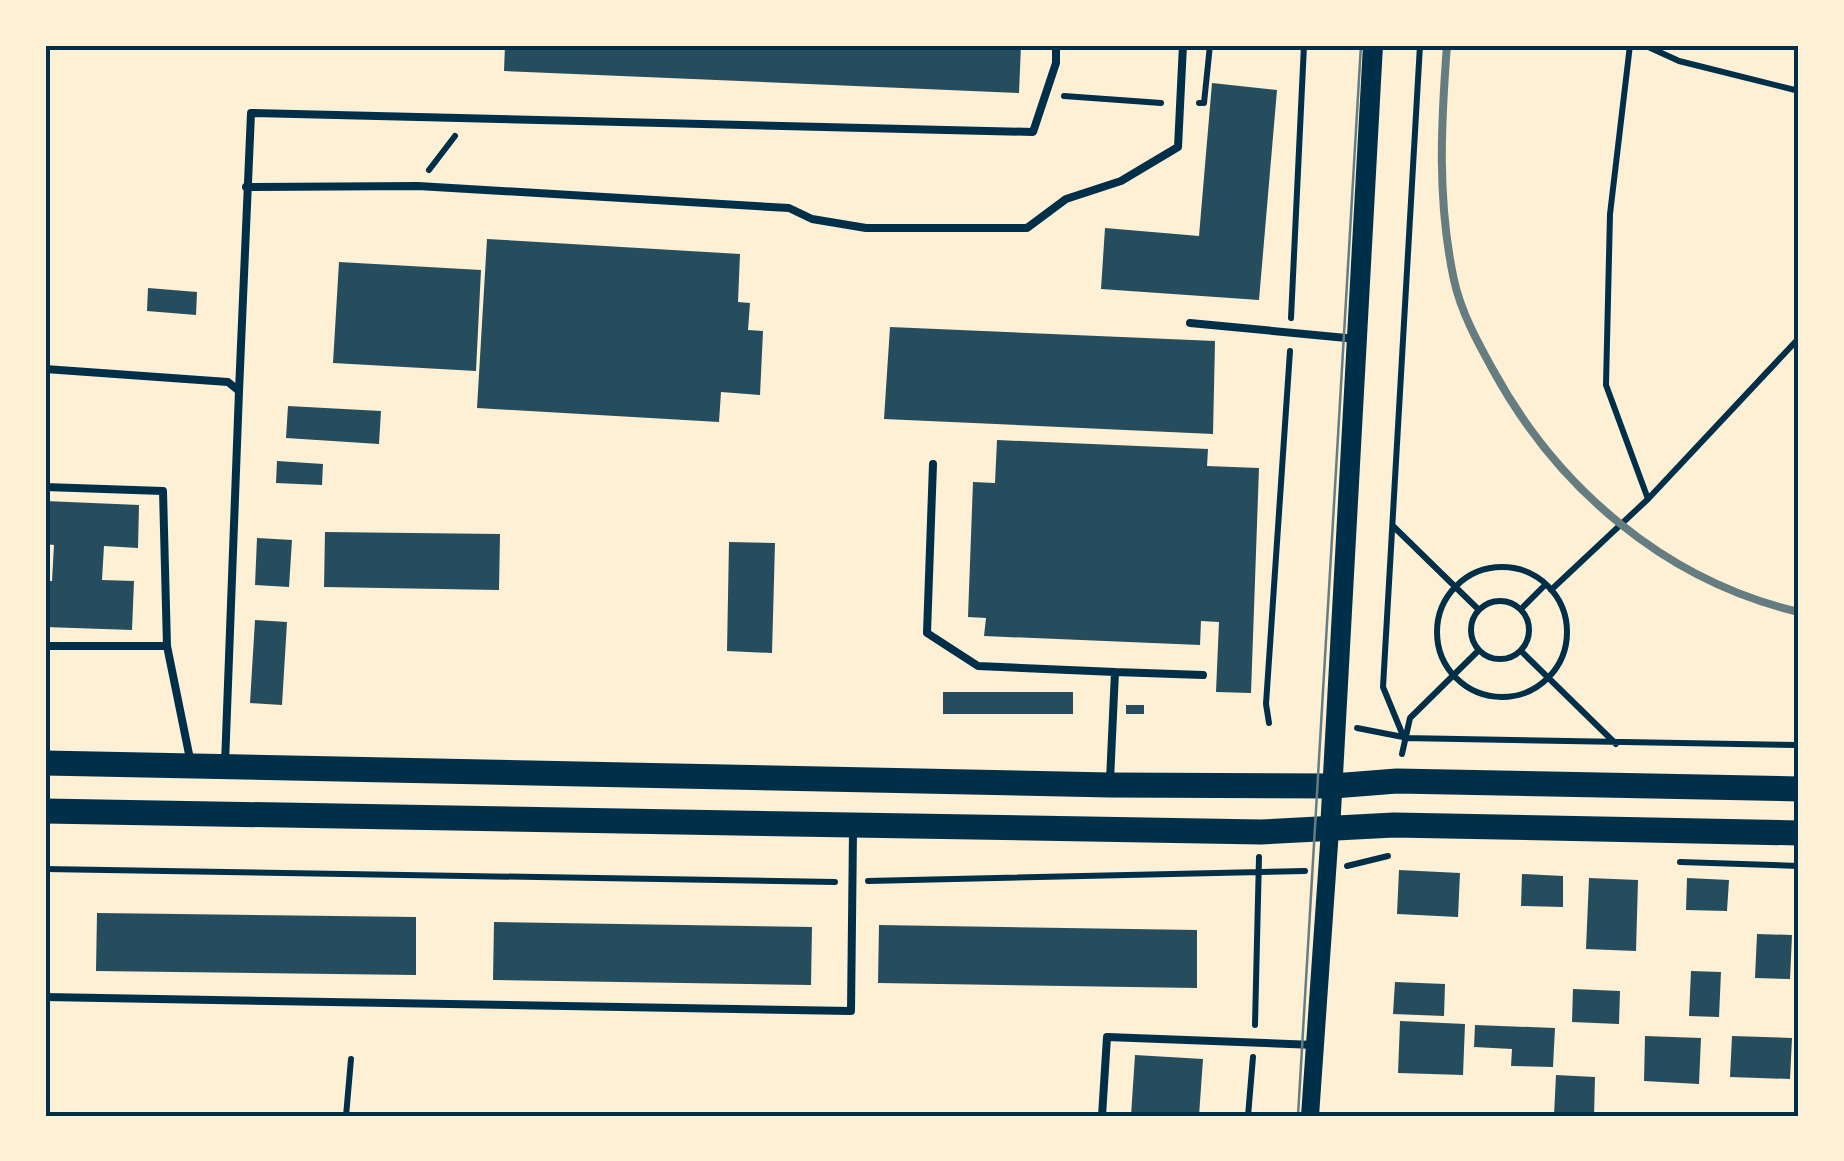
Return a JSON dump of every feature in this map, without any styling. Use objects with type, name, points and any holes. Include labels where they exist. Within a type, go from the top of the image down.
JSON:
[{"type":"main road","points":[[1330,830],[1373,45]]},
{"type":"main road","points":[[45,763],[1110,785],[1333,786],[1397,781],[1799,789]]},
{"type":"main road","points":[[45,811],[1261,832],[1394,825],[1799,833]]},
{"type":"street","points":[[1310,1116],[1330,830]]},
{"type":"lane","points":[[225,764],[251,113],[471,115],[1033,132],[1056,45]]},
{"type":"lane","points":[[246,187],[418,186],[789,208],[812,219],[866,228],[1026,228],[1066,199],[1121,181],[1178,147],[1183,45]]},
{"type":"lane","points":[[1190,323],[1357,340]]},
{"type":"lane","points":[[45,368],[228,382],[238,391]]},
{"type":"lane","points":[[933,464],[927,633],[978,666],[1203,676]]},
{"type":"lane","points":[[45,487],[163,491],[167,646],[191,764]]},
{"type":"lane","points":[[45,646],[167,646]]},
{"type":"lane","points":[[1110,785],[1115,672]]},
{"type":"lane","points":[[45,998],[851,1011],[853,825]]},
{"type":"lane","points":[[1102,1116],[1107,1037],[1315,1045]]},
{"type":"path","points":[[1045,95],[1204,103],[1210,45]]},
{"type":"path","points":[[1270,723],[1266,704],[1291,333],[1304,45]]},
{"type":"path","points":[[1404,738],[1383,687],[1420,45]]},
{"type":"path","points":[[1630,45],[1610,214],[1606,385],[1648,499]]},
{"type":"path","points":[[1644,45],[1679,61],[1799,90]]},
{"type":"path","points":[[418,186],[471,115]]},
{"type":"path","points":[[1521,609],[1648,499],[1799,338]]},
{"type":"path","points":[[1393,526],[1479,610]]},
{"type":"path","points":[[1506,567],[1523,571],[1548,587],[1561,606],[1566,642],[1561,659],[1548,678],[1520,694],[1502,697],[1484,694],[1452,675],[1438,644],[1436,627],[1440,610],[1455,587],[1473,574],[1506,567]]},
{"type":"path","points":[[1500,601],[1521,609],[1530,634],[1521,651],[1500,660],[1479,650],[1471,630],[1479,610],[1500,601]]},
{"type":"path","points":[[1404,738],[1410,718],[1479,650]]},
{"type":"path","points":[[1521,651],[1617,745]]},
{"type":"path","points":[[1335,724],[1404,738],[1617,745],[1799,745]]},
{"type":"path","points":[[1248,1116],[1261,832]]},
{"type":"path","points":[[45,869],[852,882],[1326,871],[1400,853]]},
{"type":"path","points":[[346,1116],[351,1060]]},
{"type":"building","points":[[505,45],[1021,45],[1019,93],[504,71]]},
{"type":"building","points":[[1212,83],[1277,90],[1259,300],[1101,289],[1105,228],[1199,236]]},
{"type":"building","points":[[487,239],[740,254],[738,302],[750,303],[748,330],[763,331],[760,395],[721,392],[719,422],[477,408]]},
{"type":"building","points":[[339,262],[481,270],[476,371],[333,363]]},
{"type":"building","points":[[148,288],[197,292],[196,315],[147,311]]},
{"type":"building","points":[[890,327],[1215,341],[1213,434],[884,419]]},
{"type":"building","points":[[288,406],[381,411],[379,444],[286,438]]},
{"type":"building","points":[[997,440],[1208,449],[1207,466],[1259,468],[1251,693],[1216,692],[1219,622],[1201,621],[1200,645],[984,636],[986,618],[968,617],[973,482],[995,483]]},
{"type":"building","points":[[277,461],[323,464],[322,485],[276,483]]},
{"type":"building","points":[[45,501],[139,505],[138,548],[104,546],[102,580],[134,581],[132,630],[45,627],[45,581],[52,581],[54,545],[45,544]]},
{"type":"building","points":[[325,532],[500,534],[499,590],[324,587]]},
{"type":"building","points":[[257,538],[292,540],[289,587],[255,585]]},
{"type":"building","points":[[729,542],[775,543],[772,653],[727,651]]},
{"type":"building","points":[[255,620],[287,622],[282,705],[250,703]]},
{"type":"building","points":[[943,692],[1073,692],[1073,714],[943,714]]},
{"type":"building","points":[[1126,705],[1144,705],[1144,714],[1126,714]]},
{"type":"building","points":[[1399,870],[1460,873],[1458,917],[1397,914]]},
{"type":"building","points":[[1522,874],[1563,876],[1563,907],[1521,906]]},
{"type":"building","points":[[1589,878],[1638,880],[1636,951],[1586,949]]},
{"type":"building","points":[[1687,878],[1729,880],[1727,911],[1686,910]]},
{"type":"building","points":[[97,913],[416,917],[416,975],[96,971]]},
{"type":"building","points":[[494,922],[812,927],[811,985],[493,980]]},
{"type":"building","points":[[879,925],[1197,930],[1197,988],[878,983]]},
{"type":"building","points":[[1757,934],[1792,935],[1790,979],[1755,978]]},
{"type":"building","points":[[1691,971],[1721,972],[1719,1017],[1689,1016]]},
{"type":"building","points":[[1395,982],[1445,984],[1444,1016],[1393,1014]]},
{"type":"building","points":[[1573,989],[1620,991],[1619,1024],[1572,1022]]},
{"type":"building","points":[[1400,1021],[1465,1024],[1463,1075],[1398,1073]]},
{"type":"building","points":[[1475,1025],[1555,1028],[1553,1067],[1511,1066],[1512,1049],[1474,1047]]},
{"type":"building","points":[[1645,1036],[1701,1038],[1699,1084],[1644,1081]]},
{"type":"building","points":[[1732,1036],[1792,1038],[1790,1079],[1730,1077]]},
{"type":"building","points":[[1135,1055],[1203,1059],[1199,1116],[1131,1116]]},
{"type":"building","points":[[1556,1075],[1595,1077],[1594,1116],[1554,1116]]},
{"type":"tram line","points":[[1298,1116],[1361,45]]},
{"type":"railway","points":[[1447,45],[1443,192],[1454,280],[1475,337],[1519,413],[1583,491],[1620,524],[1704,578],[1750,598],[1799,612]]}]
